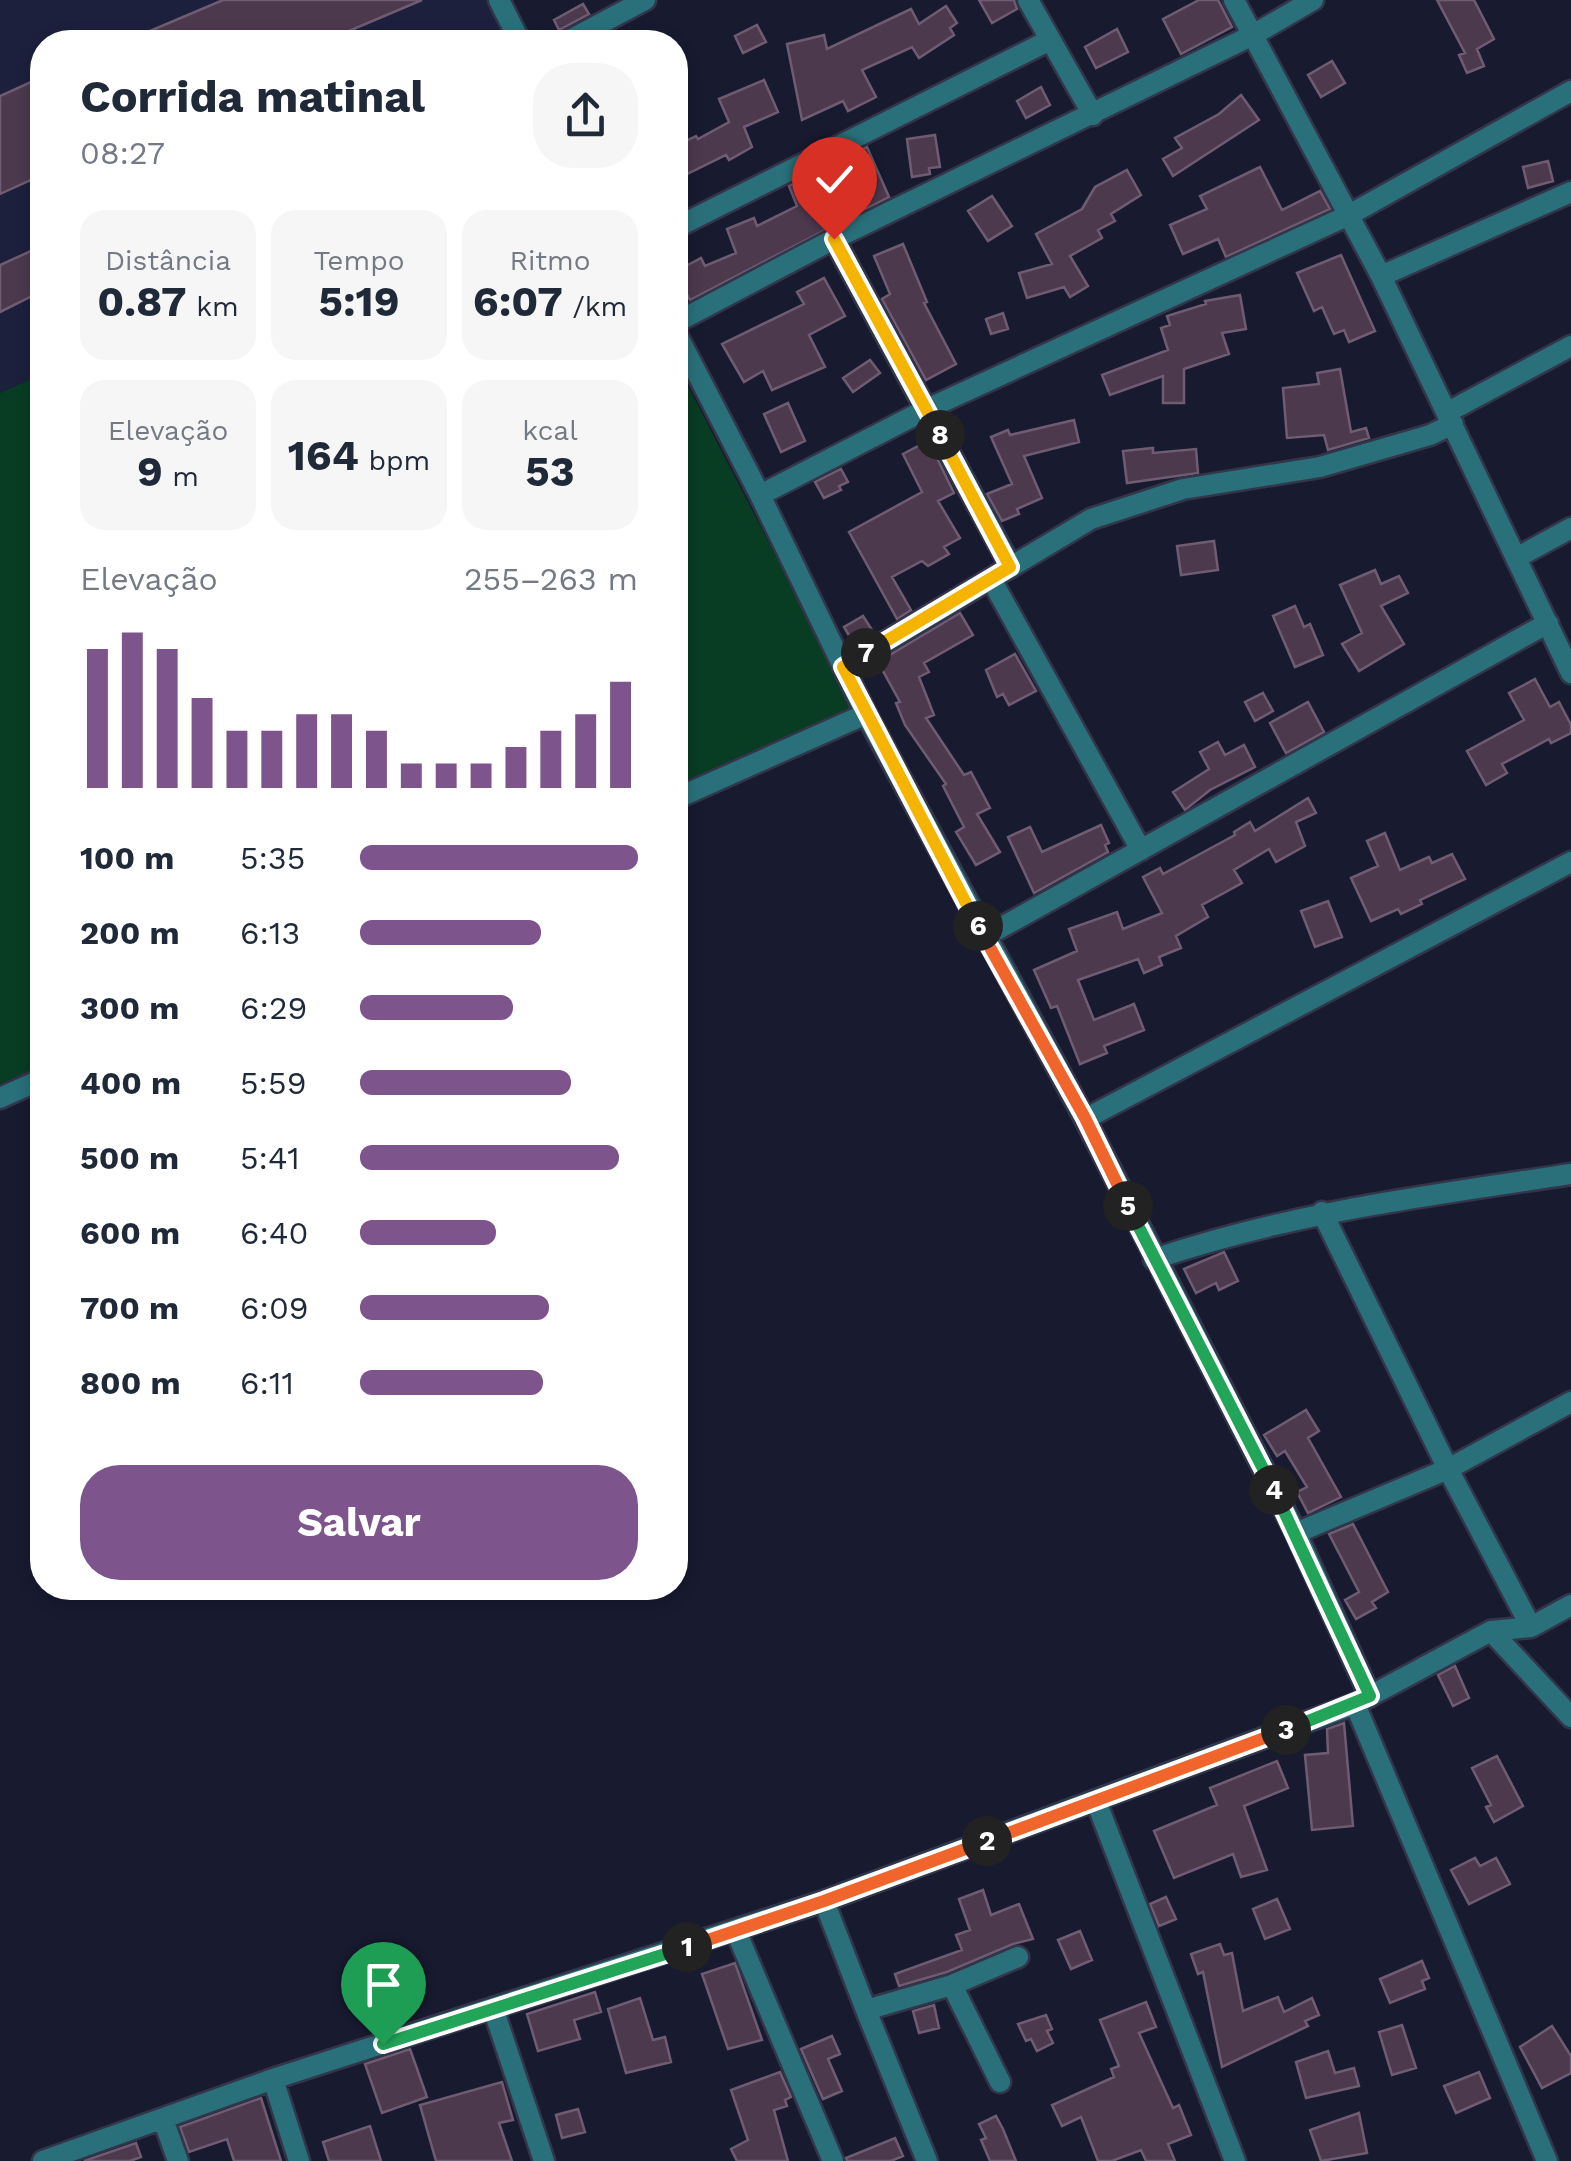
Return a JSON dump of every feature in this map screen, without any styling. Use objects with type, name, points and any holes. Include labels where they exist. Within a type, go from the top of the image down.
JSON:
[{"type":"street","points":[[499,0],[514,30]]},
{"type":"street","points":[[589,30],[646,0]]},
{"type":"street","points":[[1028,0],[1093,115]]},
{"type":"street","points":[[1234,0],[1380,276],[1571,672]]},
{"type":"street","points":[[688,316],[834,239],[1253,35],[1313,0]]},
{"type":"street","points":[[688,221],[1050,40]]},
{"type":"street","points":[[760,495],[926,410],[1349,215],[1571,91]]},
{"type":"street","points":[[1380,276],[1571,192]]},
{"type":"street","points":[[834,239],[1010,567]]},
{"type":"street","points":[[843,667],[1091,519],[1183,489],[1320,467],[1430,434],[1571,346]]},
{"type":"street","points":[[688,357],[866,714],[984,938],[1085,1118],[1296,1533],[1548,2161]]},
{"type":"street","points":[[1516,558],[1571,528]]},
{"type":"street","points":[[991,579],[1141,850]]},
{"type":"street","points":[[984,938],[1548,623]]},
{"type":"street","points":[[688,793],[866,714]]},
{"type":"street","points":[[1085,1118],[1571,862]]},
{"type":"street","points":[[0,1098],[30,1085]]},
{"type":"street","points":[[1154,1259],[1229,1234],[1322,1212],[1571,1174]]},
{"type":"street","points":[[1322,1212],[1448,1469],[1531,1627]]},
{"type":"street","points":[[1296,1533],[1448,1469],[1571,1402]]},
{"type":"street","points":[[43,2161],[274,2078],[824,1901],[1363,1700],[1491,1631],[1531,1627],[1571,1604]]},
{"type":"street","points":[[1491,1631],[1571,1717]]},
{"type":"street","points":[[1096,1801],[1235,2161]]},
{"type":"street","points":[[824,1901],[927,2161]]},
{"type":"street","points":[[736,1931],[833,2161]]},
{"type":"street","points":[[866,2010],[952,1985],[1018,1957]]},
{"type":"street","points":[[952,1985],[1000,2082]]},
{"type":"street","points":[[493,2008],[544,2161]]},
{"type":"street","points":[[274,2078],[299,2161]]},
{"type":"street","points":[[162,2119],[178,2161]]},
{"type":"shaded area","points":[[0,0],[487,0],[503,30],[30,30],[30,379],[0,393]]},
{"type":"green space","points":[[30,379],[30,1071],[0,1084],[0,393]]},
{"type":"green space","points":[[688,386],[855,709],[688,782]]},
{"type":"building","points":[[223,0],[422,0],[351,30],[152,30]]},
{"type":"building","points":[[979,0],[1014,0],[1017,9],[992,23]]},
{"type":"building","points":[[1199,0],[1218,0],[1232,27],[1181,54],[1163,19]]},
{"type":"building","points":[[1437,0],[1474,0],[1494,39],[1477,49],[1484,66],[1467,73],[1459,55],[1465,53]]},
{"type":"building","points":[[583,4],[589,14],[559,30],[554,20]]},
{"type":"building","points":[[946,6],[957,23],[950,28],[954,35],[919,58],[912,47],[862,70],[876,97],[848,111],[843,101],[802,120],[787,44],[824,35],[827,49],[911,9],[919,24]]},
{"type":"building","points":[[757,25],[766,42],[743,53],[735,36]]},
{"type":"building","points":[[1117,29],[1128,52],[1096,68],[1085,47]]},
{"type":"building","points":[[1332,61],[1345,83],[1321,97],[1308,75]]},
{"type":"building","points":[[764,80],[778,112],[744,127],[752,147],[729,160],[726,155],[688,174],[688,140],[696,136],[698,139],[729,122],[719,99]]},
{"type":"building","points":[[30,82],[30,180],[0,194],[0,96]]},
{"type":"building","points":[[1041,87],[1050,105],[1026,118],[1017,101]]},
{"type":"building","points":[[1241,95],[1259,120],[1173,176],[1163,159],[1182,148],[1175,138],[1219,114]]},
{"type":"building","points":[[935,135],[940,167],[929,168],[930,174],[912,177],[907,139]]},
{"type":"building","points":[[867,147],[889,197],[690,300],[688,265],[701,258],[705,266],[736,253],[727,229],[754,218],[757,226],[797,206],[789,186]]},
{"type":"building","points":[[1548,161],[1553,181],[1528,188],[1523,167]]},
{"type":"building","points":[[1260,167],[1282,210],[1320,191],[1330,209],[1226,257],[1218,239],[1183,254],[1170,225],[1207,209],[1200,196]]},
{"type":"building","points":[[1127,170],[1141,195],[1111,214],[1115,221],[1098,230],[1102,238],[1070,256],[1088,286],[1070,297],[1064,287],[1027,298],[1019,273],[1052,264],[1036,234],[1082,209],[1095,187]]},
{"type":"building","points":[[992,196],[1012,226],[988,241],[968,211]]},
{"type":"building","points":[[903,244],[927,302],[924,303],[956,364],[926,380],[882,299],[890,294],[874,256]]},
{"type":"building","points":[[30,251],[30,297],[0,312],[0,265]]},
{"type":"building","points":[[1341,255],[1375,331],[1349,342],[1344,330],[1334,334],[1322,307],[1314,311],[1297,273]]},
{"type":"building","points":[[824,278],[845,316],[809,335],[825,367],[772,390],[763,371],[744,382],[722,344],[804,304],[797,292]]},
{"type":"building","points":[[1240,295],[1246,329],[1222,333],[1229,354],[1184,369],[1184,403],[1163,403],[1163,376],[1110,395],[1102,375],[1168,350],[1161,328],[1170,325],[1167,316],[1206,304],[1205,301]]},
{"type":"building","points":[[1003,313],[1008,329],[991,334],[986,319]]},
{"type":"building","points":[[870,360],[880,373],[853,392],[843,378]]},
{"type":"building","points":[[1340,369],[1351,432],[1366,428],[1369,438],[1328,450],[1324,435],[1287,438],[1283,388],[1319,384],[1317,373]]},
{"type":"building","points":[[788,403],[805,441],[781,452],[764,414]]},
{"type":"building","points":[[1074,420],[1079,442],[1024,456],[1042,498],[1002,521],[987,494],[1012,484],[991,437],[1008,430],[1010,435]]},
{"type":"building","points":[[924,443],[930,454],[934,452],[954,493],[938,501],[960,538],[944,547],[949,554],[928,566],[922,561],[892,577],[911,610],[897,619],[849,532],[922,492],[903,454]]},
{"type":"building","points":[[1153,448],[1153,453],[1196,449],[1198,473],[1127,483],[1123,451]]},
{"type":"building","points":[[841,469],[848,482],[824,498],[815,482]]},
{"type":"building","points":[[1214,541],[1218,570],[1181,575],[1177,546]]},
{"type":"building","points":[[1375,570],[1381,584],[1399,576],[1408,593],[1381,606],[1404,644],[1359,671],[1342,644],[1362,633],[1340,585]]},
{"type":"building","points":[[1295,606],[1304,627],[1310,624],[1323,655],[1295,667],[1273,616]]},
{"type":"building","points":[[960,613],[973,635],[924,663],[929,672],[919,677],[934,715],[926,718],[964,775],[971,772],[990,808],[977,814],[1000,852],[976,865],[956,832],[964,827],[943,786],[946,784],[905,725],[896,703],[900,702],[878,662]]},
{"type":"building","points":[[863,616],[874,633],[854,644],[844,627]]},
{"type":"building","points":[[1015,654],[1036,691],[1009,705],[1003,694],[997,697],[986,670]]},
{"type":"building","points":[[1535,679],[1550,707],[1559,702],[1571,733],[1551,743],[1549,739],[1502,764],[1507,773],[1486,785],[1467,751],[1524,720],[1509,693]]},
{"type":"building","points":[[1263,693],[1273,711],[1255,721],[1245,702]]},
{"type":"building","points":[[1308,702],[1324,732],[1286,753],[1270,723]]},
{"type":"building","points":[[1218,742],[1225,755],[1244,745],[1255,767],[1210,790],[1185,810],[1173,792],[1209,769],[1200,752]]},
{"type":"building","points":[[1308,798],[1316,813],[1296,822],[1305,846],[1276,862],[1269,849],[1234,870],[1242,883],[1202,905],[1208,917],[1176,936],[1181,948],[1159,957],[1162,965],[1144,973],[1138,959],[1078,980],[1094,1020],[1134,1004],[1144,1030],[1104,1046],[1107,1053],[1080,1064],[1057,1006],[1051,1008],[1034,970],[1077,951],[1069,929],[1117,912],[1123,929],[1162,913],[1143,877],[1160,868],[1163,874],[1235,835],[1250,822],[1255,831]]},
{"type":"building","points":[[1101,825],[1109,843],[1105,845],[1108,852],[1034,893],[1008,837],[1030,827],[1042,852]]},
{"type":"building","points":[[1385,833],[1400,870],[1429,857],[1432,863],[1452,854],[1465,879],[1420,900],[1422,904],[1401,914],[1398,909],[1371,921],[1351,878],[1378,866],[1367,841]]},
{"type":"building","points":[[1328,901],[1342,937],[1315,947],[1301,911]]},
{"type":"building","points":[[1224,1252],[1238,1281],[1219,1290],[1216,1283],[1196,1293],[1184,1269]]},
{"type":"building","points":[[1306,1410],[1319,1431],[1308,1438],[1341,1497],[1308,1513],[1297,1492],[1307,1487],[1285,1451],[1277,1456],[1264,1435]]},
{"type":"building","points":[[1353,1524],[1388,1592],[1372,1602],[1376,1608],[1356,1619],[1345,1600],[1359,1592],[1329,1534]]},
{"type":"building","points":[[1455,1666],[1469,1698],[1453,1706],[1438,1675]]},
{"type":"building","points":[[1344,1723],[1353,1826],[1312,1830],[1305,1755],[1328,1753],[1327,1729]]},
{"type":"building","points":[[1497,1756],[1523,1806],[1494,1822],[1486,1807],[1491,1805],[1472,1768]]},
{"type":"building","points":[[1277,1761],[1288,1788],[1244,1806],[1267,1870],[1241,1877],[1233,1854],[1174,1878],[1154,1831],[1217,1805],[1210,1788]]},
{"type":"building","points":[[1475,1858],[1480,1866],[1496,1858],[1510,1884],[1469,1904],[1451,1870]]},
{"type":"building","points":[[983,1890],[991,1915],[1019,1904],[1033,1939],[899,1986],[895,1974],[962,1950],[956,1935],[970,1930],[959,1899]]},
{"type":"building","points":[[1166,1897],[1176,1919],[1159,1926],[1150,1904]]},
{"type":"building","points":[[1277,1899],[1290,1929],[1265,1939],[1253,1909]]},
{"type":"building","points":[[1080,1931],[1092,1960],[1071,1969],[1058,1940]]},
{"type":"building","points":[[1220,1944],[1224,1955],[1232,1953],[1243,2011],[1278,1997],[1284,2012],[1312,1998],[1319,2015],[1305,2021],[1308,2026],[1222,2067],[1203,1972],[1198,1974],[1191,1954]]},
{"type":"building","points":[[1422,1961],[1429,1978],[1422,1981],[1425,1989],[1390,2003],[1380,1979]]},
{"type":"building","points":[[735,1963],[762,2040],[728,2049],[702,1974]]},
{"type":"building","points":[[595,1992],[601,2012],[574,2020],[580,2039],[538,2051],[527,2014]]},
{"type":"building","points":[[640,1998],[653,2040],[665,2037],[671,2062],[626,2073],[608,2009]]},
{"type":"building","points":[[1146,2002],[1156,2027],[1139,2033],[1173,2108],[1179,2105],[1191,2135],[1168,2144],[1175,2161],[1146,2161],[1141,2150],[1112,2161],[1098,2161],[1081,2117],[1062,2126],[1052,2105],[1114,2077],[1111,2069],[1119,2066],[1100,2020]]},
{"type":"building","points":[[934,2005],[939,2028],[919,2033],[913,2011]]},
{"type":"building","points":[[1046,2015],[1053,2043],[1037,2051],[1031,2039],[1026,2041],[1018,2024]]},
{"type":"building","points":[[1402,2025],[1416,2068],[1392,2075],[1379,2032]]},
{"type":"building","points":[[1552,2026],[1571,2056],[1571,2073],[1542,2088],[1520,2047]]},
{"type":"building","points":[[832,2036],[840,2054],[828,2059],[842,2091],[823,2099],[801,2049]]},
{"type":"building","points":[[410,2049],[427,2097],[382,2113],[365,2064]]},
{"type":"building","points":[[1328,2051],[1335,2073],[1354,2068],[1359,2086],[1306,2098],[1296,2062]]},
{"type":"building","points":[[780,2072],[791,2097],[785,2100],[787,2106],[774,2110],[788,2161],[737,2161],[731,2149],[748,2140],[731,2090]]},
{"type":"building","points":[[1479,2072],[1490,2098],[1456,2113],[1444,2086]]},
{"type":"building","points":[[502,2082],[513,2120],[499,2123],[512,2161],[436,2161],[420,2105]]},
{"type":"building","points":[[261,2098],[281,2161],[234,2161],[227,2139],[189,2152],[180,2127]]},
{"type":"building","points":[[578,2109],[585,2132],[562,2138],[556,2115]]},
{"type":"building","points":[[1359,2113],[1367,2153],[1321,2161],[1310,2130]]},
{"type":"building","points":[[996,2116],[1016,2161],[990,2161],[979,2124]]},
{"type":"building","points":[[370,2126],[381,2161],[329,2161],[323,2142]]},
{"type":"building","points":[[895,2138],[903,2156],[891,2161],[847,2161],[846,2158]]},
{"type":"building","points":[[136,2143],[141,2157],[130,2161],[84,2161]]},
{"type":"route","points":[[383,2044],[824,1901],[1370,1696],[1296,1533],[1085,1118],[984,938],[843,667],[1010,567],[834,239]]}]
